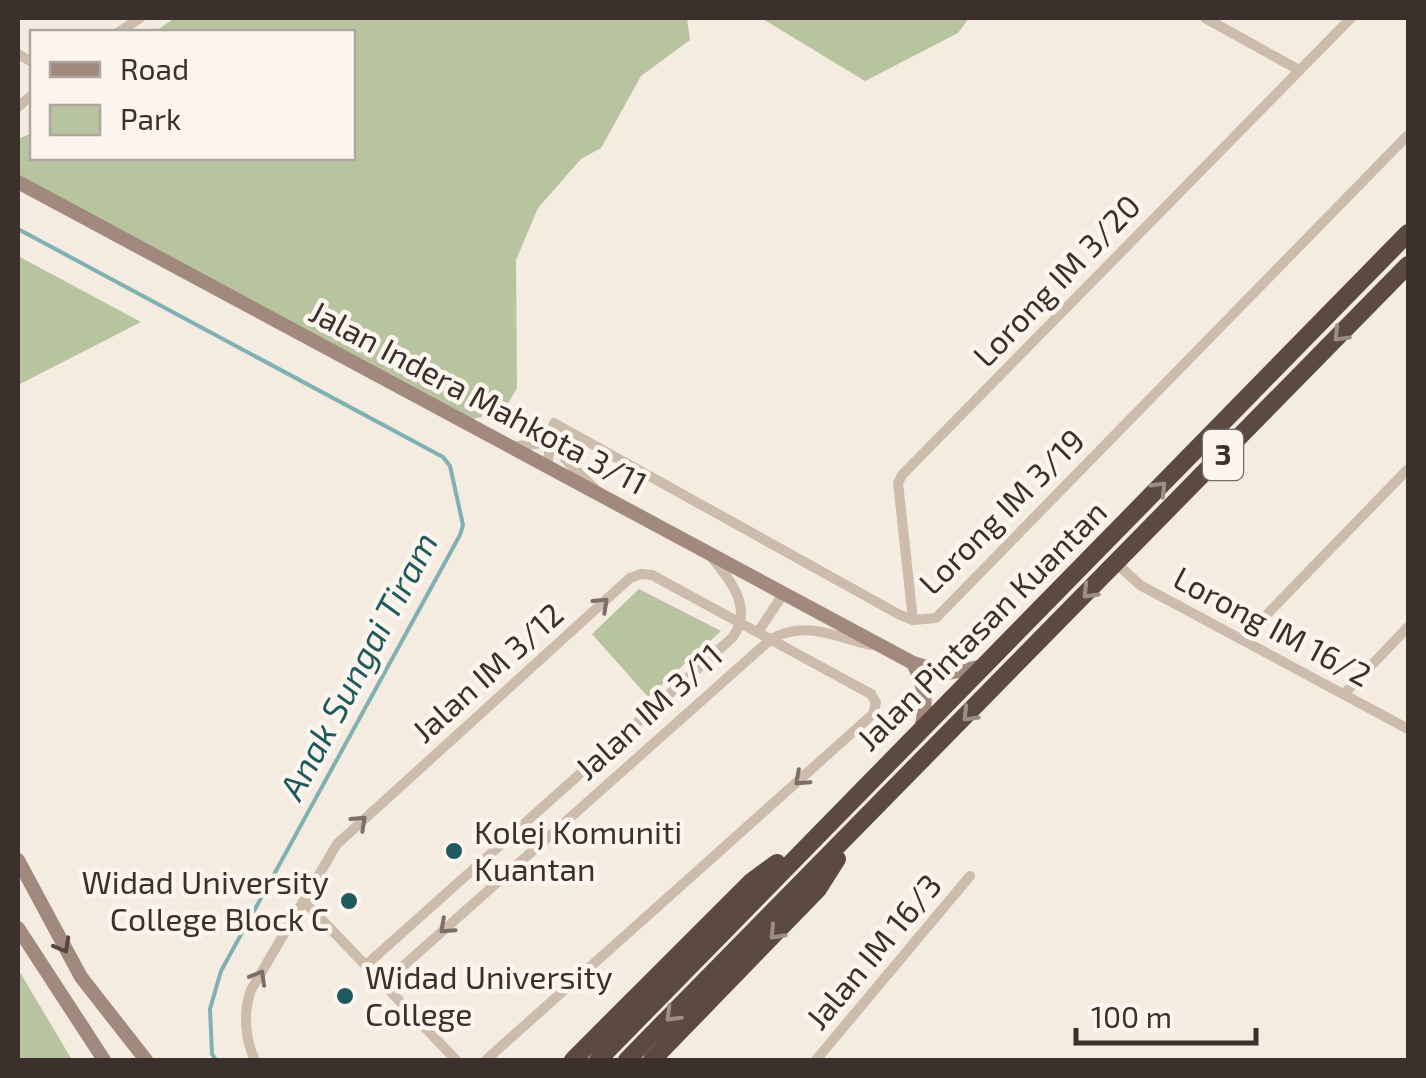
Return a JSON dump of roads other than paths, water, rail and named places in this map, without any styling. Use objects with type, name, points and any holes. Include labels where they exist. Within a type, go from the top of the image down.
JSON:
[{"type":"highway","name":"Jalan Pintasan Kuantan","points":[[598,1060],[1408,233]]},
{"type":"highway","name":"Jalan Pintasan Kuantan","points":[[627,1060],[1408,265]]},
{"type":"highway","points":[[652,1060],[818,889],[856,828]]},
{"type":"highway","points":[[572,1060],[751,882],[818,833]]},
{"type":"street","points":[[1206,18],[1299,70]]},
{"type":"street","name":"Lorong IM 3/20","points":[[913,620],[898,484],[902,476],[1351,18]]},
{"type":"street","name":"Lorong IM 3/19","points":[[552,437],[554,423],[913,620],[936,618],[1408,136]]},
{"type":"street","name":"Jalan Indera Mahkota 3/11","points":[[18,182],[886,649],[947,673],[971,671],[990,662]]},
{"type":"street","points":[[509,448],[543,443],[552,437]]},
{"type":"street","points":[[547,466],[552,437]]},
{"type":"street","points":[[552,437],[565,459],[598,492]]},
{"type":"street","points":[[1242,640],[1408,469]]},
{"type":"street","name":"Jalan IM 3/11","points":[[366,965],[732,638],[740,622],[741,605],[731,584],[707,553],[688,540]]},
{"type":"street","name":"Lorong IM 16/2","points":[[1117,564],[1140,585],[1408,729]]},
{"type":"street","name":"Jalan IM 3/12","points":[[255,1060],[249,1049],[247,1001],[337,844],[630,578],[652,575],[871,694],[876,703],[874,714],[486,1060]]},
{"type":"street","points":[[758,632],[784,593]]},
{"type":"street","points":[[1344,694],[1408,627]]},
{"type":"street","name":"Jalan IM 3/11","points":[[383,984],[771,639],[792,630],[813,629],[886,649]]},
{"type":"street","points":[[913,662],[927,690],[920,732]]},
{"type":"street","points":[[530,818],[547,837]]},
{"type":"street","points":[[18,860],[72,963],[132,1054],[146,1060]]},
{"type":"street","name":"Jalan IM 16/3","points":[[816,1060],[970,876]]},
{"type":"street","points":[[304,901],[456,1060]]},
{"type":"street","points":[[18,928],[98,1057]]},
{"type":"waterway","name":"Anak Sungai Tiram","points":[[18,229],[443,457],[450,466],[463,525],[460,535],[221,971],[210,1009],[212,1054],[216,1060]]},
{"type":"place","name":"Kolej Komuniti Kuantan","points":[[454,851]]},
{"type":"place","name":"Widad University College Block C","points":[[349,901]]},
{"type":"place","name":"Widad University College","points":[[345,996]]}]
